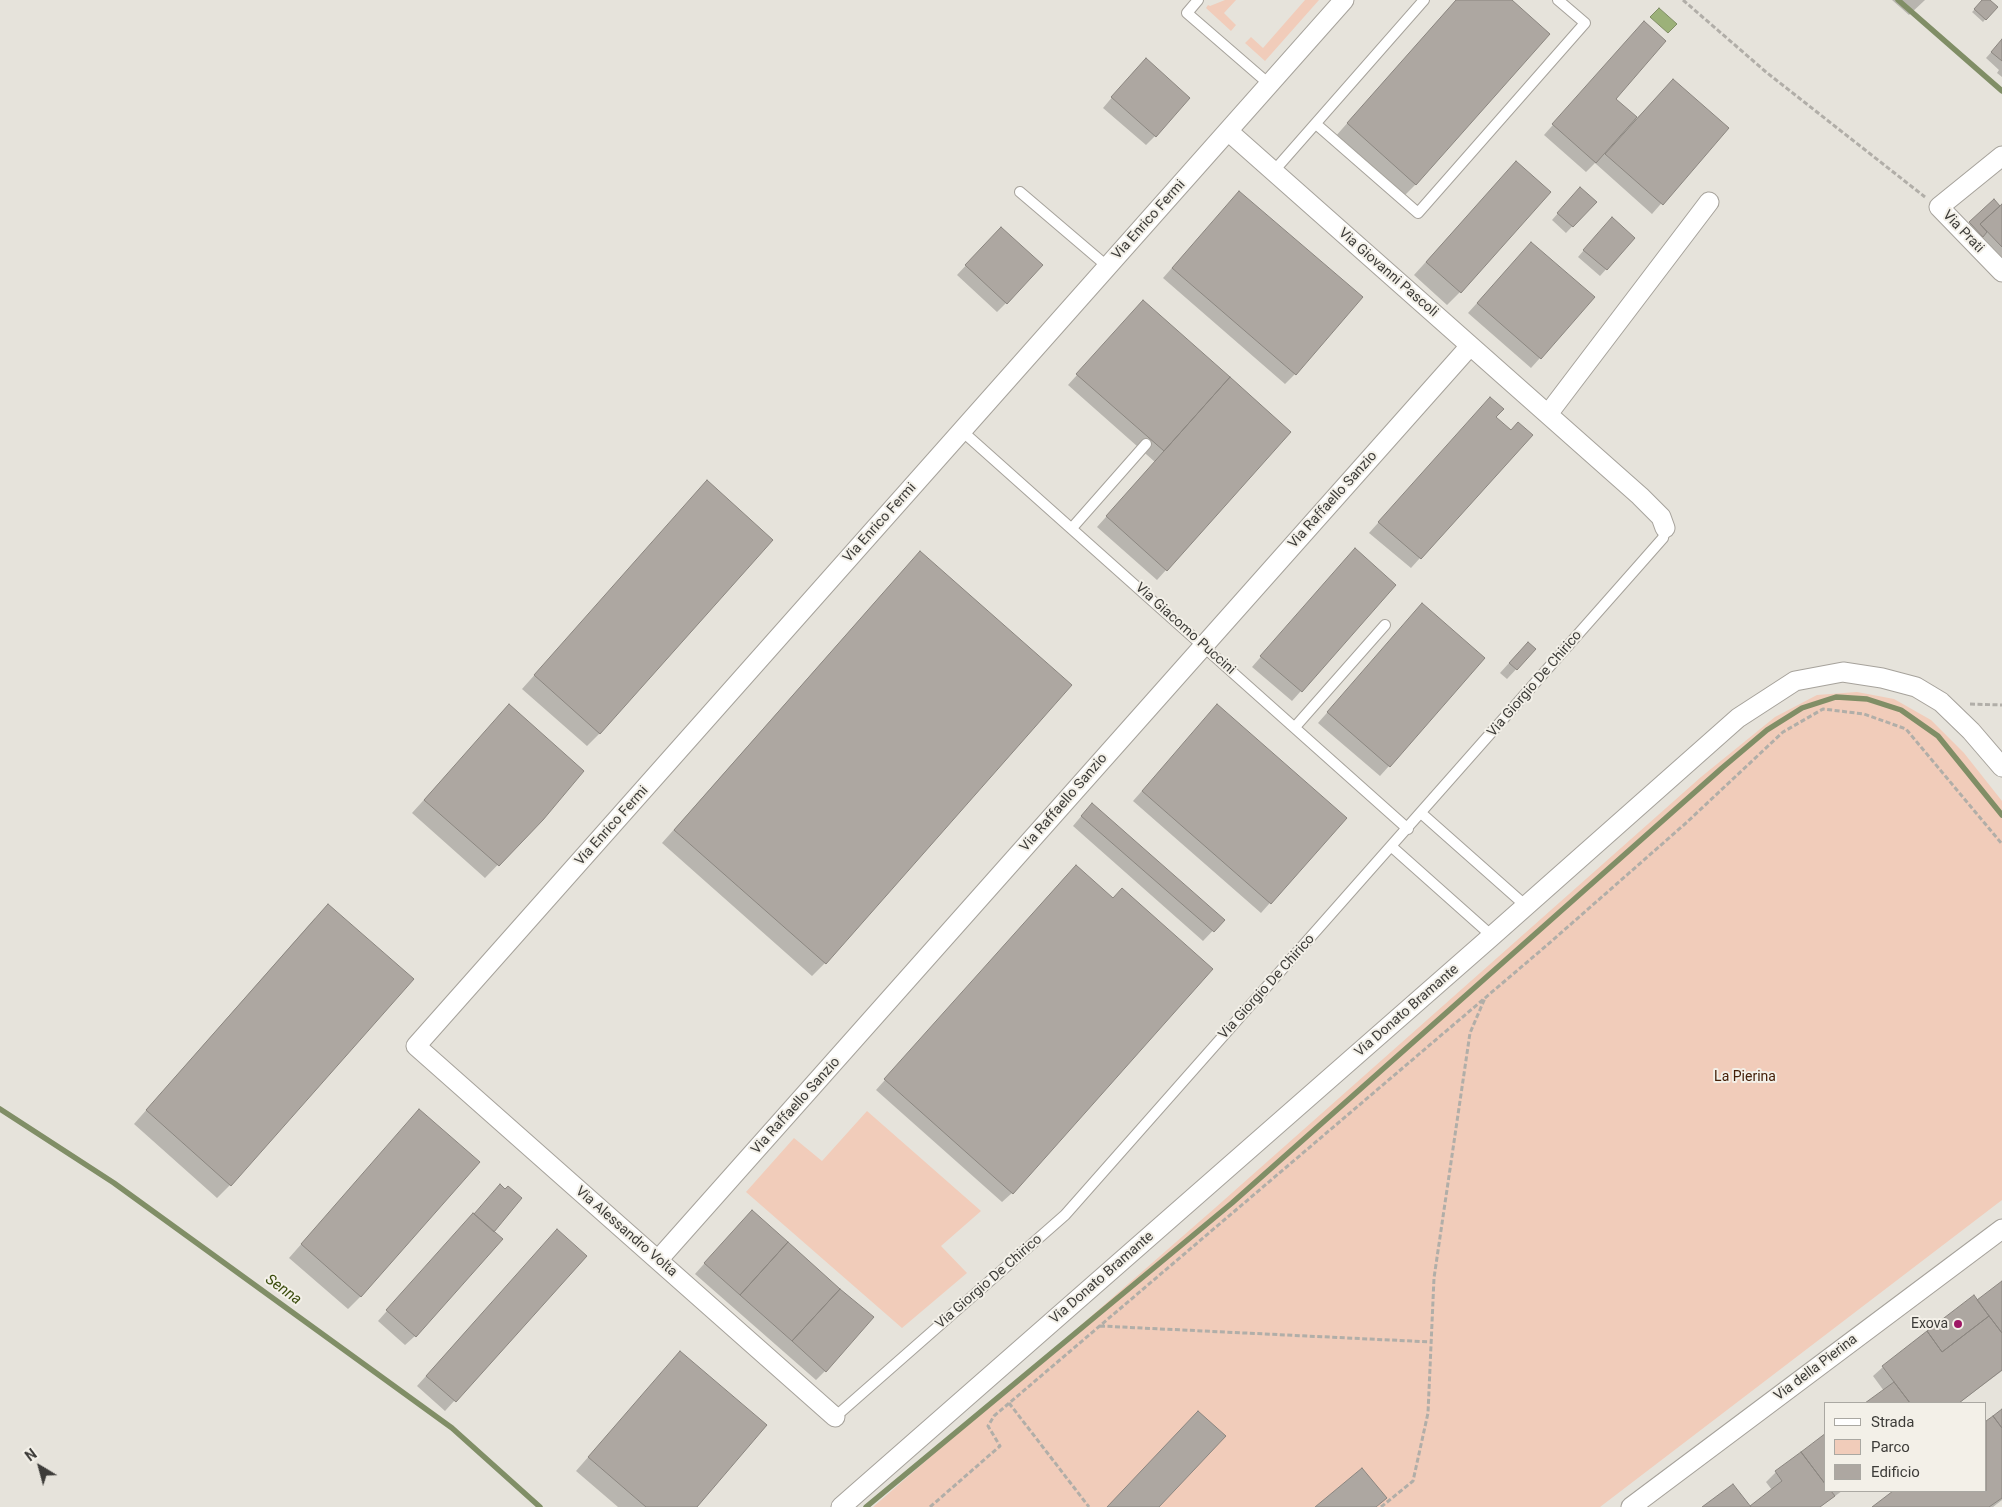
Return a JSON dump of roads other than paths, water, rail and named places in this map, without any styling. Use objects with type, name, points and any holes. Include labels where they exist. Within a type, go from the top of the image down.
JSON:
[{"type":"street","name":"Via Enrico Fermi","points":[[416,1046],[1344,0]]},
{"type":"street","name":"Via Giovanni Pascoli","points":[[1228,131],[1640,496],[1661,517],[1665,528]]},
{"type":"street","name":"Via Prati","points":[[2002,156],[1939,208],[2002,272]]},
{"type":"street","points":[[1548,414],[1709,202]]},
{"type":"street","name":"Via Raffaello Sanzio","points":[[658,1260],[1470,346]]},
{"type":"street","name":"Via Donato Bramante","points":[[841,1507],[1738,718],[1795,681],[1843,672],[1882,678],[1916,687],[1941,702],[2002,767]]},
{"type":"street","name":"Via Alessandro Volta","points":[[416,1046],[836,1417]]},
{"type":"street","name":"Via della Pierina","points":[[1631,1507],[2002,1229]]},
{"type":"lane","points":[[1198,0],[1187,13],[1269,84]]},
{"type":"lane","points":[[1273,172],[1424,0]]},
{"type":"lane","points":[[1316,124],[1418,213],[1585,23],[1558,0]]},
{"type":"lane","points":[[1020,192],[1108,267]]},
{"type":"lane","name":"Via Giacomo Puccini","points":[[962,431],[1408,828]]},
{"type":"lane","points":[[1072,528],[1146,444]]},
{"type":"lane","name":"Via Giorgio De Chirico","points":[[836,1417],[1065,1215],[1663,538],[1665,528]]},
{"type":"lane","points":[[1295,727],[1385,624]]},
{"type":"lane","points":[[1421,813],[1526,906]]},
{"type":"lane","points":[[1392,847],[1492,936]]},
{"type":"waterway","points":[[1898,0],[2002,91]]},
{"type":"waterway","points":[[866,1507],[1232,1203],[1722,768],[1767,730],[1802,708],[1836,697],[1867,699],[1901,710],[1938,736],[2002,815]]},
{"type":"waterway","name":"Senna","points":[[0,1109],[114,1183],[452,1428],[540,1507]]},
{"type":"place","name":"Exova","points":[[1958,1324]]},
{"type":"park label","name":"La Pierina","points":[[1745,1077]]}]
